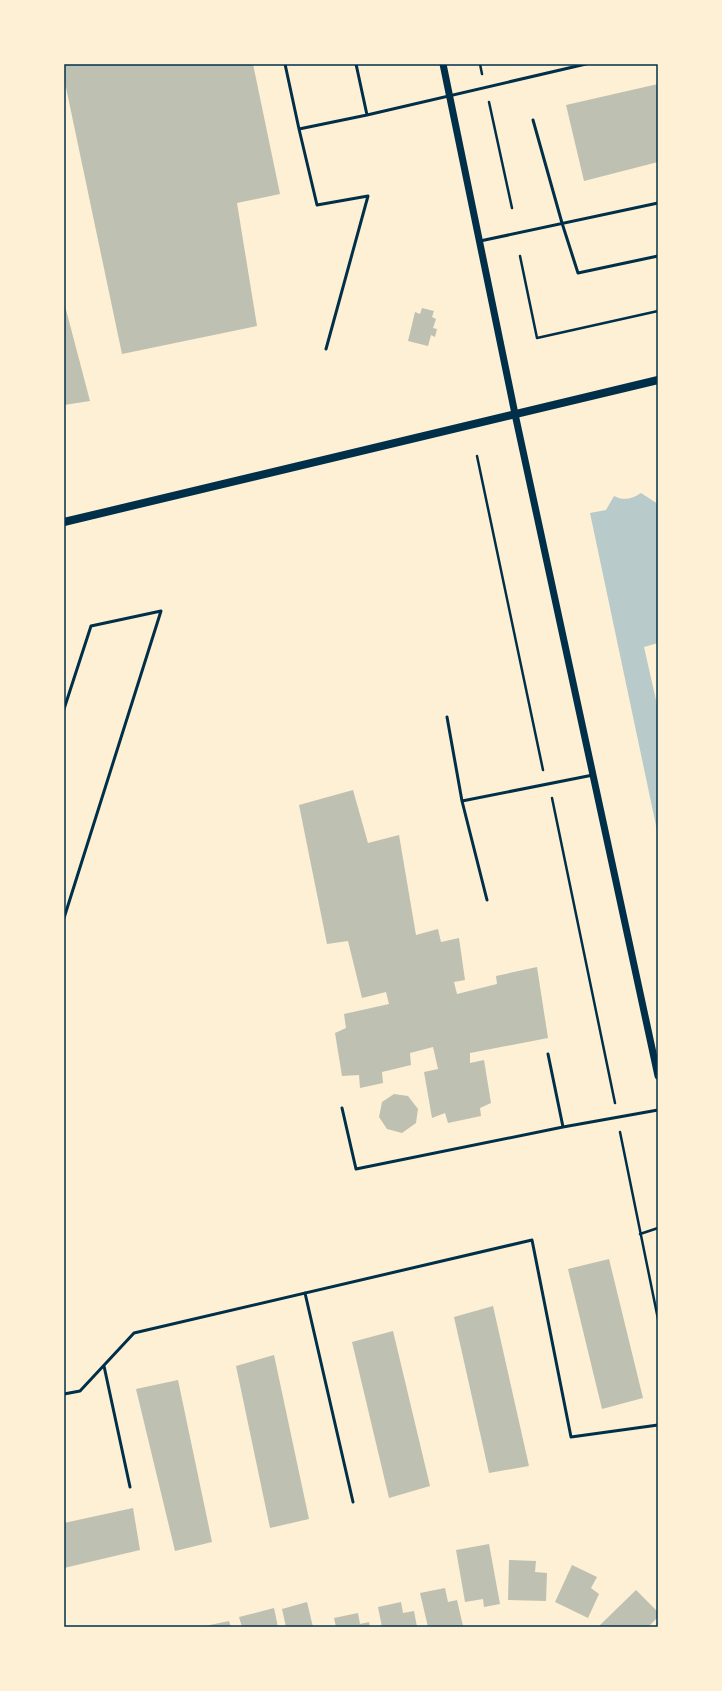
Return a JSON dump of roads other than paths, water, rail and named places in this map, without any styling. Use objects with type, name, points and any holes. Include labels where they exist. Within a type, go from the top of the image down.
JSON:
[{"type":"main road","points":[[64,522],[658,380]]},
{"type":"street","points":[[443,64],[515,414],[658,1076]]},
{"type":"lane","points":[[285,64],[317,205],[368,196],[326,349]]},
{"type":"lane","points":[[356,64],[367,115]]},
{"type":"lane","points":[[299,129],[367,115],[586,64]]},
{"type":"lane","points":[[533,120],[562,223],[578,273],[658,256]]},
{"type":"lane","points":[[480,241],[658,203]]},
{"type":"lane","points":[[64,709],[91,626],[161,611],[64,918]]},
{"type":"lane","points":[[447,717],[462,801],[487,900]]},
{"type":"lane","points":[[462,801],[593,776]]},
{"type":"lane","points":[[548,1054],[563,1127]]},
{"type":"lane","points":[[342,1108],[356,1170],[563,1127],[658,1110]]},
{"type":"lane","points":[[64,1394],[80,1391],[134,1333],[532,1240],[571,1437],[658,1425]]},
{"type":"lane","points":[[305,1293],[353,1502]]},
{"type":"lane","points":[[104,1366],[130,1487]]}]
